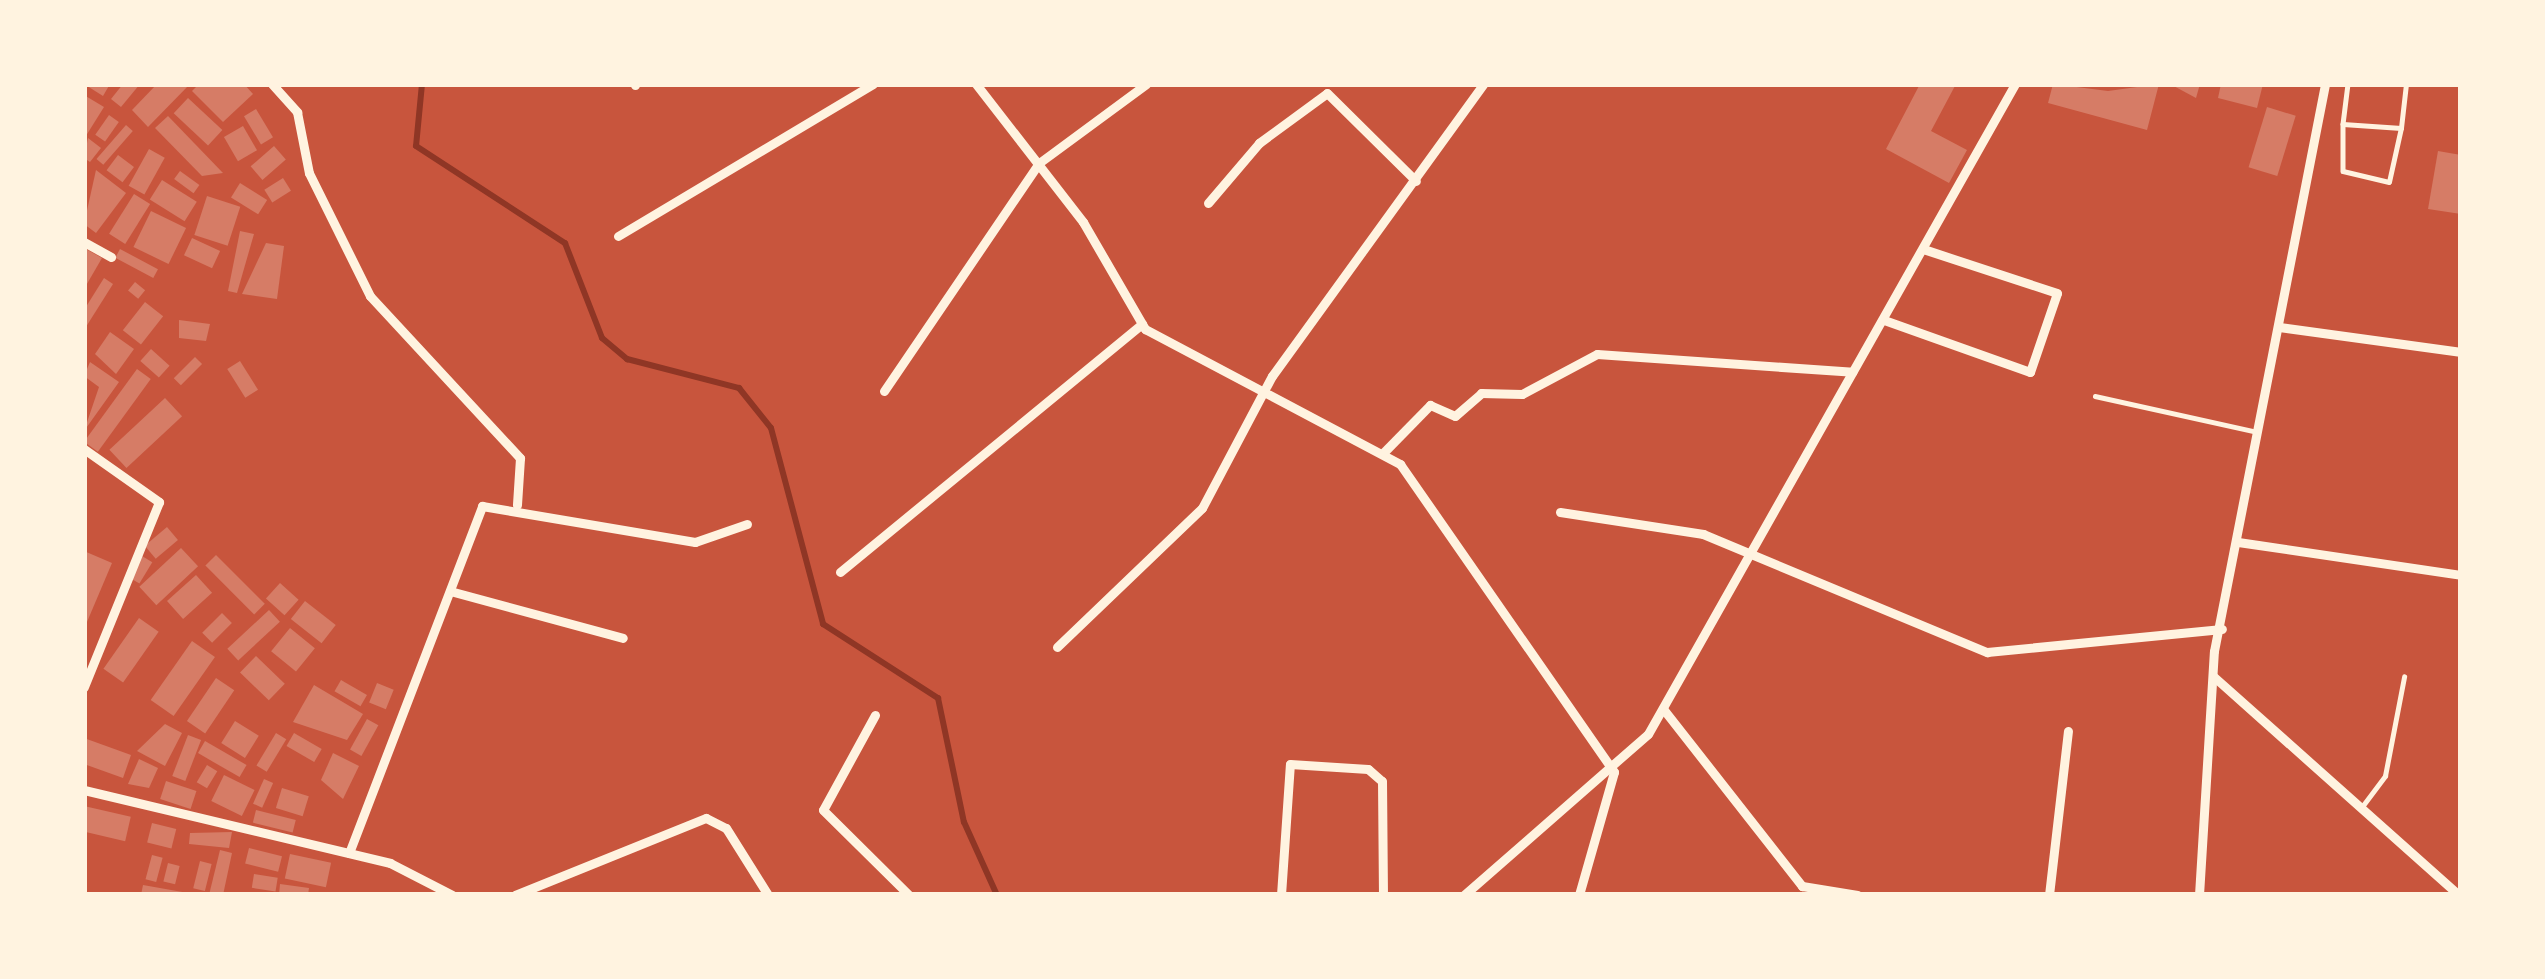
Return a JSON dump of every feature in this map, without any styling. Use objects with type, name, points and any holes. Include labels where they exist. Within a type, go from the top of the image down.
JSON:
[{"type":"street","points":[[272,84],[297,112],[309,173],[370,296],[520,458],[517,505]]},
{"type":"street","points":[[618,236],[873,84]]},
{"type":"street","points":[[976,84],[1039,163],[1142,323],[1384,452],[1614,772]]},
{"type":"street","points":[[884,391],[1039,163],[1146,84]]},
{"type":"street","points":[[1058,647],[1202,508],[1263,391],[1483,84]]},
{"type":"street","points":[[1464,895],[1614,772],[1664,710],[1852,372],[1926,250],[2014,84]]},
{"type":"street","points":[[2196,894],[2213,676],[2325,84]]},
{"type":"street","points":[[1208,203],[1259,143],[1327,93],[1416,181]]},
{"type":"street","points":[[84,242],[111,257]]},
{"type":"street","points":[[1884,320],[2030,372],[2057,293],[1926,250]]},
{"type":"street","points":[[840,572],[1142,323]]},
{"type":"street","points":[[2279,327],[2461,352]]},
{"type":"street","points":[[1384,452],[1430,405],[1455,416],[1481,393],[1522,394],[1618,350],[1852,372]]},
{"type":"street","points":[[84,449],[159,502],[84,687]]},
{"type":"street","points":[[349,853],[482,506],[517,505],[695,542],[747,524]]},
{"type":"street","points":[[1560,512],[1702,534],[1987,652],[2222,629]]},
{"type":"street","points":[[2238,542],[2461,575]]},
{"type":"street","points":[[450,591],[623,638]]},
{"type":"street","points":[[2213,676],[2458,895]]},
{"type":"street","points":[[1664,710],[1802,886],[1857,895]]},
{"type":"street","points":[[874,715],[823,810],[909,895]]},
{"type":"street","points":[[2049,895],[2068,731]]},
{"type":"street","points":[[1294,895],[1281,893],[1291,764],[1368,769],[1382,782],[1383,895]]},
{"type":"street","points":[[1579,895],[1614,772]]},
{"type":"street","points":[[84,790],[349,853],[452,895]]},
{"type":"street","points":[[515,895],[706,818],[726,829],[767,895]]},
{"type":"lane","points":[[2348,84],[2343,171],[2389,182],[2406,84]]},
{"type":"lane","points":[[2343,124],[2401,128]]},
{"type":"lane","points":[[2095,396],[2259,433]]},
{"type":"lane","points":[[2361,808],[2385,776],[2404,676]]},
{"type":"building","points":[[84,84],[110,84],[103,96]]},
{"type":"building","points":[[123,84],[140,84],[121,107],[111,99]]},
{"type":"building","points":[[157,84],[190,84],[148,127],[132,110]]},
{"type":"building","points":[[199,84],[244,84],[253,94],[223,122],[192,91]]},
{"type":"building","points":[[1920,84],[1956,84],[1931,131],[1967,150],[1949,183],[1886,149]]},
{"type":"building","points":[[2053,84],[2108,91],[2159,84],[2147,130],[2048,103]]},
{"type":"building","points":[[2170,84],[2200,84],[2196,98]]},
{"type":"building","points":[[2221,84],[2263,84],[2257,108],[2218,98]]},
{"type":"building","points":[[84,95],[104,107],[84,139]]},
{"type":"building","points":[[188,98],[222,130],[208,145],[174,113]]},
{"type":"building","points":[[2267,107],[2296,116],[2277,176],[2249,167]]},
{"type":"building","points":[[256,109],[273,137],[261,144],[244,116]]},
{"type":"building","points":[[109,115],[119,122],[105,142],[95,135]]},
{"type":"building","points":[[168,116],[223,173],[202,176],[155,128]]},
{"type":"building","points":[[126,125],[133,131],[103,165],[96,159]]},
{"type":"building","points":[[243,126],[257,150],[238,161],[224,137]]},
{"type":"building","points":[[88,138],[101,148],[90,162],[84,158]]},
{"type":"building","points":[[274,146],[286,160],[262,180],[251,166]]},
{"type":"building","points":[[149,149],[165,158],[144,194],[129,186]]},
{"type":"building","points":[[2438,151],[2461,155],[2461,214],[2428,209]]},
{"type":"building","points":[[118,155],[134,167],[123,182],[107,170]]},
{"type":"building","points":[[96,170],[126,193],[96,233],[84,224]]},
{"type":"building","points":[[180,171],[199,185],[194,193],[174,179]]},
{"type":"building","points":[[283,178],[291,191],[272,202],[264,190]]},
{"type":"building","points":[[162,180],[197,202],[185,221],[150,200]]},
{"type":"building","points":[[240,183],[267,200],[258,214],[231,197]]},
{"type":"building","points":[[134,194],[150,204],[125,244],[109,234]]},
{"type":"building","points":[[207,196],[240,207],[228,246],[194,235]]},
{"type":"building","points":[[151,211],[186,228],[169,264],[133,247]]},
{"type":"building","points":[[240,231],[254,234],[237,293],[228,291]]},
{"type":"building","points":[[192,238],[220,251],[212,268],[184,255]]},
{"type":"building","points":[[266,243],[284,246],[277,299],[242,294]]},
{"type":"building","points":[[84,248],[102,258],[84,289]]},
{"type":"building","points":[[120,249],[158,269],[153,278],[115,258]]},
{"type":"building","points":[[104,278],[113,284],[84,330],[84,310]]},
{"type":"building","points":[[135,282],[145,290],[138,299],[128,291]]},
{"type":"building","points":[[145,302],[163,316],[141,345],[123,330]]},
{"type":"building","points":[[179,320],[210,324],[206,341],[179,338]]},
{"type":"building","points":[[110,332],[134,349],[116,374],[95,354]]},
{"type":"building","points":[[151,349],[170,366],[159,378],[140,361]]},
{"type":"building","points":[[195,357],[202,364],[181,385],[174,378]]},
{"type":"building","points":[[240,361],[258,390],[245,398],[227,369]]},
{"type":"building","points":[[90,362],[119,382],[84,431],[99,387],[84,376]]},
{"type":"building","points":[[137,369],[151,379],[98,452],[84,442]]},
{"type":"building","points":[[165,398],[182,416],[126,468],[109,450]]},
{"type":"building","points":[[167,527],[178,540],[156,559],[145,546]]},
{"type":"building","points":[[181,548],[198,566],[156,605],[139,587]]},
{"type":"building","points":[[84,551],[112,563],[84,629]]},
{"type":"building","points":[[216,555],[265,604],[254,614],[205,566]]},
{"type":"building","points":[[142,556],[152,562],[139,584],[129,577]]},
{"type":"building","points":[[196,575],[212,593],[183,619],[167,601]]},
{"type":"building","points":[[280,583],[299,600],[285,615],[266,599]]},
{"type":"building","points":[[305,601],[336,625],[322,643],[291,619]]},
{"type":"building","points":[[269,610],[280,622],[238,661],[227,649]]},
{"type":"building","points":[[222,613],[232,623],[212,643],[202,633]]},
{"type":"building","points":[[139,618],[159,632],[123,683],[103,669]]},
{"type":"building","points":[[290,628],[315,648],[296,671],[271,651]]},
{"type":"building","points":[[192,641],[215,657],[174,716],[151,700]]},
{"type":"building","points":[[256,656],[285,684],[269,700],[240,673]]},
{"type":"building","points":[[216,678],[234,690],[205,733],[187,721]]},
{"type":"building","points":[[341,680],[367,695],[360,706],[334,691]]},
{"type":"building","points":[[377,683],[394,690],[386,709],[369,702]]},
{"type":"building","points":[[314,685],[363,714],[347,740],[293,722]]},
{"type":"building","points":[[367,719],[378,725],[361,756],[350,750]]},
{"type":"building","points":[[235,721],[259,736],[245,758],[221,743]]},
{"type":"building","points":[[165,724],[182,733],[165,766],[137,751]]},
{"type":"building","points":[[276,733],[286,739],[267,772],[256,766]]},
{"type":"building","points":[[294,733],[322,749],[314,762],[286,746]]},
{"type":"building","points":[[188,735],[201,740],[185,781],[172,776]]},
{"type":"building","points":[[84,738],[131,755],[123,778],[84,764]]},
{"type":"building","points":[[205,741],[247,765],[240,777],[198,753]]},
{"type":"building","points":[[333,753],[359,766],[343,799],[321,780]]},
{"type":"building","points":[[139,759],[158,768],[149,788],[128,784]]},
{"type":"building","points":[[207,765],[217,771],[207,788],[197,782]]},
{"type":"building","points":[[224,775],[255,790],[242,816],[211,801]]},
{"type":"building","points":[[264,779],[273,783],[262,808],[253,804]]},
{"type":"building","points":[[166,781],[196,791],[191,809],[160,799]]},
{"type":"building","points":[[282,788],[309,796],[303,816],[276,808]]},
{"type":"building","points":[[84,806],[131,817],[125,841],[84,832]]},
{"type":"building","points":[[256,810],[296,820],[293,833],[253,823]]},
{"type":"building","points":[[152,823],[176,829],[171,848],[147,842]]},
{"type":"building","points":[[232,832],[229,848],[189,844],[190,833]]},
{"type":"building","points":[[249,848],[282,856],[278,872],[245,864]]},
{"type":"building","points":[[220,850],[232,853],[223,895],[209,895]]},
{"type":"building","points":[[290,854],[331,863],[326,887],[285,878]]},
{"type":"building","points":[[152,855],[163,858],[156,882],[146,879]]},
{"type":"building","points":[[200,861],[212,864],[205,891],[193,888]]},
{"type":"building","points":[[168,863],[180,866],[175,884],[163,881]]},
{"type":"building","points":[[254,874],[278,878],[276,892],[252,888]]},
{"type":"building","points":[[280,884],[309,888],[308,895],[279,895]]},
{"type":"building","points":[[143,885],[188,893],[188,895],[141,895]]},
{"type":"waterway","points":[[422,84],[416,146],[565,243],[602,338],[627,359],[739,388],[771,428],[823,624],[938,698],[964,822],[997,895]]}]
